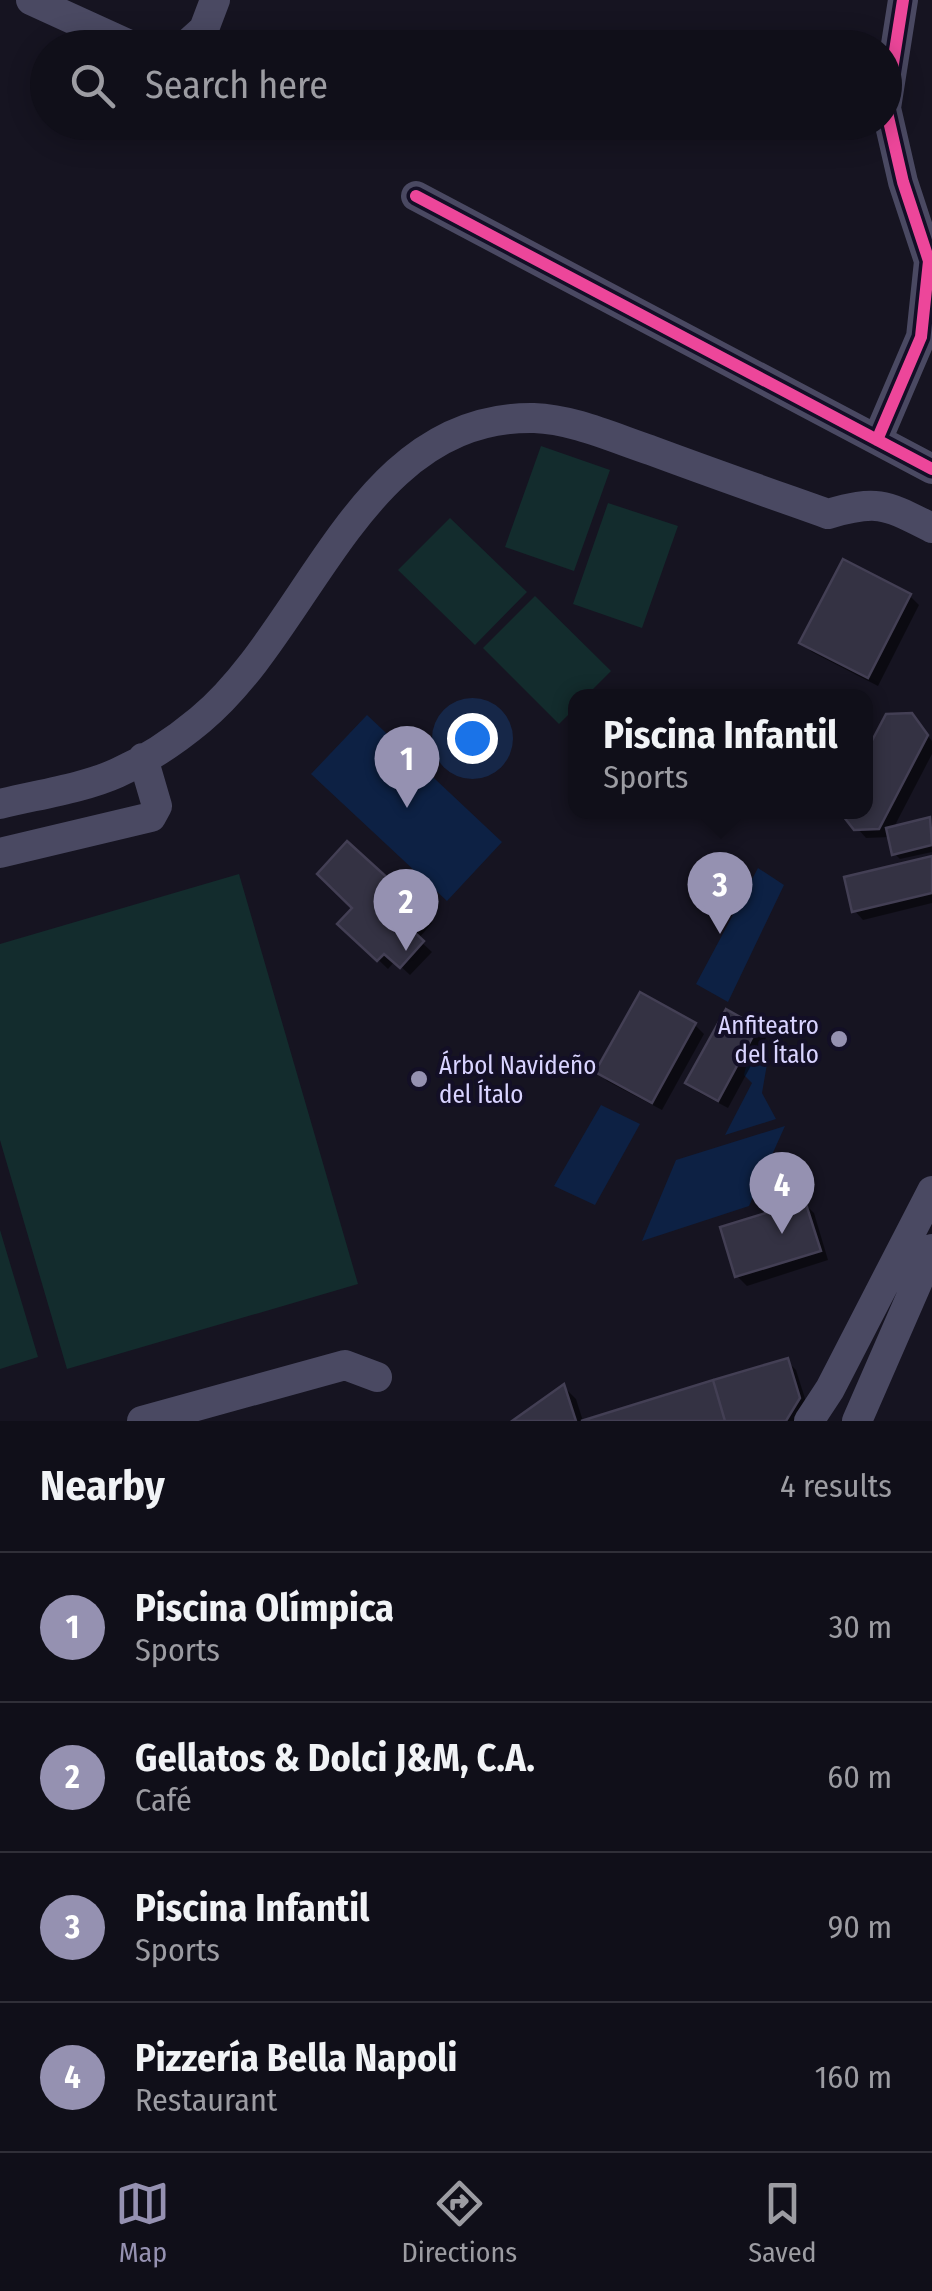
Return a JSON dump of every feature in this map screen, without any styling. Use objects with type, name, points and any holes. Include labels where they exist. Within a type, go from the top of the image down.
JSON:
[{"type":"street","points":[[31,0],[97,30]]},
{"type":"street","points":[[203,30],[215,0]]},
{"type":"street","points":[[898,30],[903,0]]},
{"type":"street","points":[[878,440],[921,337],[929,261],[893,140]]},
{"type":"street","points":[[416,196],[932,468]]},
{"type":"street","points":[[0,804],[114,774],[202,719],[244,674],[357,517],[393,474],[432,444],[484,422],[536,418],[598,432],[828,514],[862,504],[883,504],[932,528]]},
{"type":"street","points":[[0,853],[151,817],[156,806],[143,758]]},
{"type":"street","points":[[809,1421],[839,1372],[932,1190]]},
{"type":"street","points":[[857,1421],[932,1249]]},
{"type":"street","points":[[142,1421],[345,1365],[377,1376]]},
{"type":"green space","points":[[541,446],[610,470],[574,571],[505,547]]},
{"type":"green space","points":[[608,503],[678,526],[642,628],[573,604]]},
{"type":"green space","points":[[450,518],[527,592],[475,645],[398,570]]},
{"type":"green space","points":[[535,596],[611,671],[593,689],[568,689],[568,715],[559,724],[483,648]]},
{"type":"green space","points":[[239,874],[358,1284],[67,1369],[0,1140],[0,944]]},
{"type":"green space","points":[[0,1230],[38,1357],[0,1369]]},
{"type":"water","points":[[367,715],[502,842],[447,901],[311,774]]},
{"type":"water","points":[[758,868],[784,885],[728,1002],[696,984]]},
{"type":"water","points":[[749,1054],[767,1064],[762,1093],[776,1119],[725,1135],[752,1083],[744,1075]]},
{"type":"water","points":[[601,1105],[640,1124],[595,1205],[554,1186]]},
{"type":"water","points":[[785,1126],[749,1206],[642,1241],[676,1160]]},
{"type":"building","points":[[843,559],[911,594],[868,678],[799,643]]},
{"type":"building","points":[[912,713],[928,735],[879,829],[854,830],[845,819],[873,819],[873,739],[886,714]]},
{"type":"building","points":[[930,817],[932,845],[892,855],[886,828]]},
{"type":"building","points":[[347,841],[425,912],[410,928],[424,941],[400,968],[384,954],[377,961],[337,924],[352,908],[317,874]]},
{"type":"building","points":[[932,856],[932,893],[852,912],[844,877]]},
{"type":"building","points":[[640,992],[696,1023],[652,1103],[595,1072]]},
{"type":"building","points":[[726,1009],[758,1027],[718,1101],[685,1083]]},
{"type":"building","points":[[805,1201],[821,1251],[735,1277],[720,1227]]},
{"type":"building","points":[[788,1358],[800,1398],[786,1421],[725,1421],[713,1380]]},
{"type":"building","points":[[713,1380],[725,1421],[581,1421]]},
{"type":"building","points":[[564,1384],[576,1421],[512,1421]]},
{"type":"cycle path","points":[[898,30],[903,0]]},
{"type":"cycle path","points":[[877,440],[921,337],[929,261],[893,140]]},
{"type":"cycle path","points":[[416,196],[932,469]]},
{"type":"place","name":"Piscina Olímpica","points":[[407,808]]},
{"type":"place","name":"Piscina Infantil","points":[[720,934]]},
{"type":"place","name":"Gellatos & Dolci J&M, C.A.","points":[[406,951]]},
{"type":"place","name":"Anfiteatro del Ítalo","points":[[839,1039]]},
{"type":"place","name":"Árbol Navideño del Ítalo","points":[[419,1079]]},
{"type":"place","name":"Pizzería Bella Napoli","points":[[782,1234]]}]
